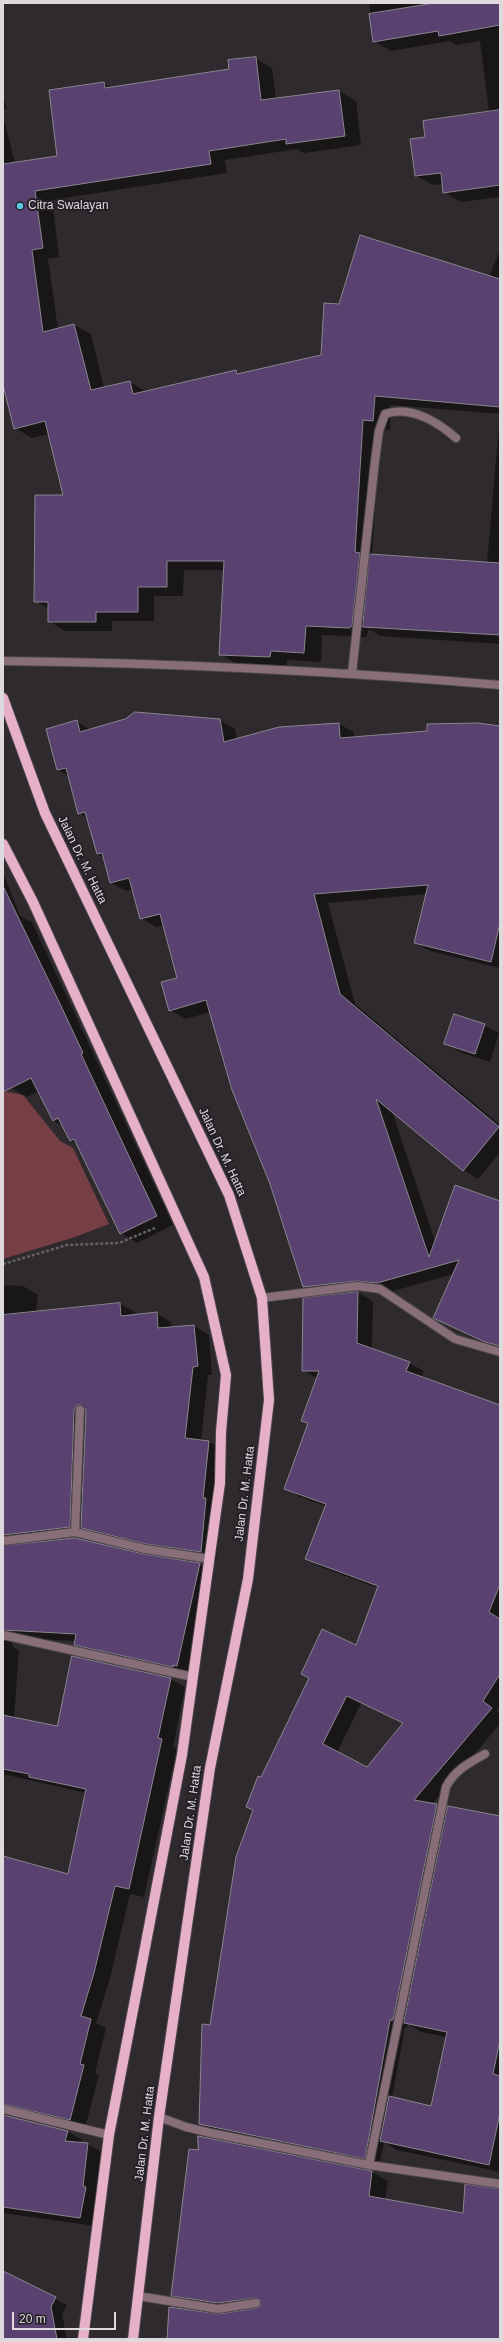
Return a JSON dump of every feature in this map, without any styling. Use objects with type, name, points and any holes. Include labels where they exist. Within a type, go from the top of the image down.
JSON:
[{"type":"main road","name":"Jalan Dr. M. Hatta","points":[[3,698],[45,813],[229,1195],[262,1298],[269,1400],[248,1579],[210,1768],[160,2117],[133,2339]]},
{"type":"main road","name":"Jalan Dr. M. Hatta","points":[[3,844],[33,902],[204,1277],[226,1374],[221,1432],[220,1483],[182,1755],[109,2135],[83,2339]]},
{"type":"street","points":[[352,673],[375,461],[379,431],[385,414],[394,411],[421,416],[439,423],[456,438]]},
{"type":"street","points":[[3,661],[132,663],[352,673],[500,685]]},
{"type":"street","points":[[262,1298],[358,1286],[380,1289],[455,1339],[500,1352]]},
{"type":"street","points":[[75,1532],[80,1410]]},
{"type":"street","points":[[3,1541],[75,1532],[145,1549],[210,1559]]},
{"type":"street","points":[[3,1635],[193,1677]]},
{"type":"street","points":[[369,2164],[446,1787],[452,1776],[460,1768],[485,1754]]},
{"type":"street","points":[[3,2109],[109,2135]]},
{"type":"street","points":[[160,2117],[186,2127],[210,2133],[369,2164],[500,2184]]},
{"type":"street","points":[[138,2296],[218,2309],[256,2303]]},
{"type":"path","points":[[3,1264],[67,1245],[119,1243],[177,1218]]},
{"type":"shaded area","points":[[3,1091],[23,1095],[60,1141],[73,1148],[109,1224],[75,1237],[3,1259]]},
{"type":"building","points":[[435,3],[500,3],[500,25],[439,36],[438,31],[373,42],[369,14]]},
{"type":"building","points":[[256,57],[261,100],[339,90],[345,136],[286,144],[286,139],[209,151],[211,164],[35,191],[43,248],[32,250],[43,332],[74,324],[91,390],[130,381],[133,394],[236,370],[237,374],[321,355],[324,303],[339,304],[360,235],[500,279],[500,407],[375,396],[373,421],[363,420],[355,552],[360,553],[352,626],[349,628],[306,626],[304,653],[271,651],[270,657],[219,655],[224,561],[167,561],[167,587],[138,587],[138,612],[96,612],[96,622],[48,622],[48,602],[34,602],[35,495],[63,495],[45,421],[14,429],[3,385],[3,164],[57,156],[49,90],[104,82],[105,88],[229,69],[228,60]]},
{"type":"building","points":[[500,110],[500,185],[443,193],[441,173],[415,176],[410,139],[425,137],[423,121]]},
{"type":"building","points":[[370,554],[500,563],[500,635],[363,627]]},
{"type":"building","points":[[135,712],[220,719],[224,742],[279,727],[339,723],[340,738],[427,731],[427,724],[478,723],[500,726],[500,923],[491,962],[414,943],[428,885],[314,894],[340,994],[499,1127],[463,1171],[376,1099],[429,1257],[455,1185],[500,1201],[500,1346],[485,1342],[433,1318],[459,1260],[377,1283],[357,1281],[303,1287],[270,1184],[232,1090],[206,1000],[169,1011],[161,982],[177,978],[160,914],[140,919],[129,878],[110,883],[102,853],[97,854],[85,812],[78,814],[66,768],[57,770],[46,729],[77,720],[80,732],[125,719]]},
{"type":"building","points":[[3,886],[83,1053],[81,1054],[157,1216],[120,1234],[74,1139],[70,1141],[58,1118],[53,1121],[31,1078],[3,1092]]},
{"type":"building","points":[[454,1014],[485,1024],[475,1054],[444,1044]]},
{"type":"building","points":[[358,1292],[357,1343],[410,1362],[406,1371],[500,1405],[500,1584],[489,1612],[500,1619],[500,1674],[483,1701],[492,1708],[414,1800],[437,1804],[393,2020],[390,2020],[365,2159],[199,2124],[202,2024],[210,2025],[236,1857],[253,1810],[246,1807],[258,1776],[261,1777],[309,1678],[301,1674],[322,1629],[356,1645],[378,1586],[305,1559],[326,1504],[284,1489],[308,1423],[301,1421],[319,1371],[302,1371],[303,1298]],"holes":[[[347,1696],[403,1723],[367,1767],[323,1744]]]},
{"type":"building","points":[[120,1303],[121,1316],[157,1312],[158,1328],[194,1325],[198,1366],[193,1367],[185,1438],[209,1441],[203,1498],[206,1498],[201,1552],[146,1544],[81,1528],[86,1410],[81,1405],[77,1405],[74,1410],[70,1527],[3,1535],[3,1315]]},
{"type":"building","points":[[75,1538],[144,1554],[200,1563],[177,1666],[173,1665],[173,1667],[74,1645],[76,1634],[3,1630],[3,1546]]},
{"type":"building","points":[[72,1656],[171,1678],[158,1738],[162,1739],[129,1889],[115,1886],[94,1973],[81,2016],[91,2019],[80,2064],[84,2065],[70,2120],[3,2104],[3,1856],[68,1874],[86,1789],[29,1777],[29,1774],[3,1769],[3,1715],[57,1726]]},
{"type":"building","points":[[448,1806],[500,1816],[500,2040],[493,2074],[500,2076],[500,2113],[489,2165],[380,2141],[389,2096],[431,2106],[447,2032],[404,2023]]},
{"type":"building","points":[[3,2115],[68,2131],[65,2141],[88,2143],[83,2186],[86,2187],[80,2218],[3,2207]]},
{"type":"building","points":[[198,2136],[372,2171],[369,2196],[463,2213],[465,2184],[500,2189],[500,2339],[167,2339],[169,2307],[219,2314],[257,2308],[261,2305],[260,2300],[256,2298],[218,2303],[171,2296],[189,2149],[198,2150]]},
{"type":"building","points":[[3,2271],[56,2297],[51,2307],[57,2339],[3,2339]]},
{"type":"place","name":"Citra Swalayan","points":[[20,206]]}]
